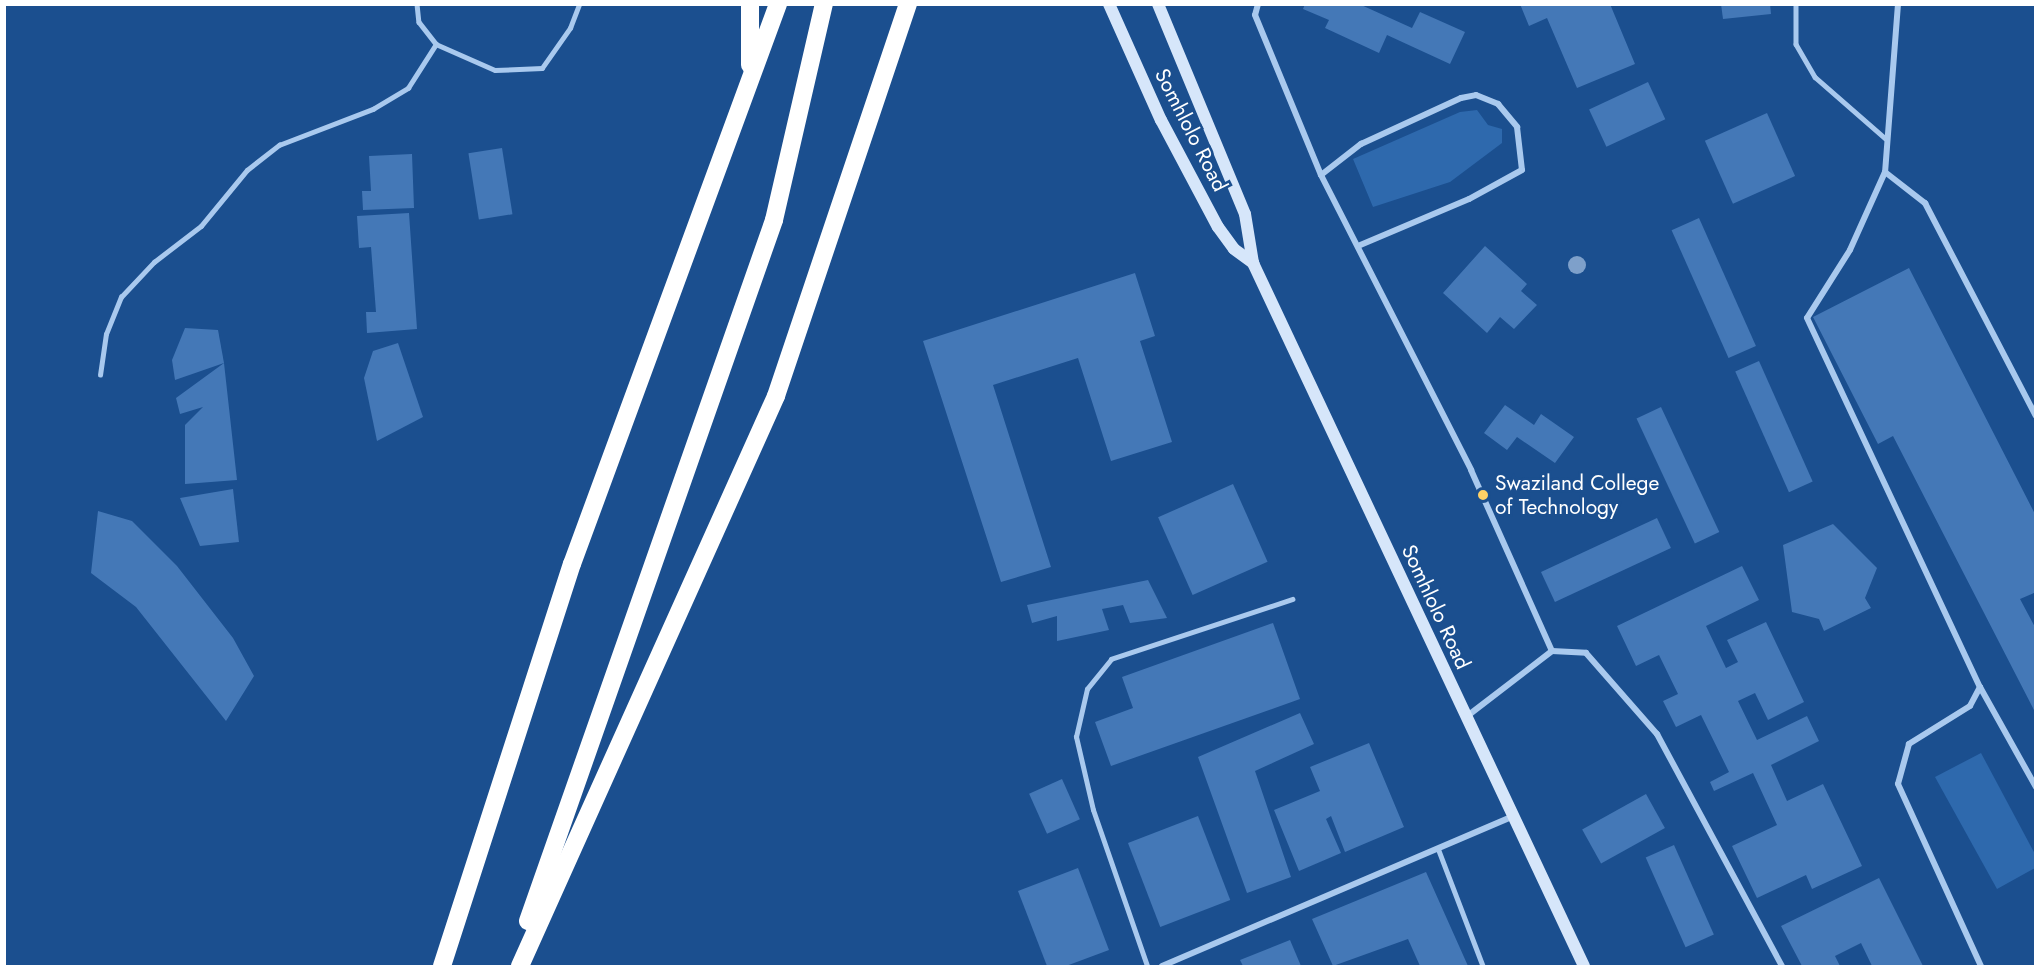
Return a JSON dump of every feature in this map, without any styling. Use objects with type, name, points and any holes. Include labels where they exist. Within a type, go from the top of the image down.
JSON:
[{"type":"highway","points":[[750,4],[750,72]]},
{"type":"highway","points":[[442,966],[572,564],[635,404],[750,72],[778,4]]},
{"type":"highway","points":[[512,966],[774,220],[824,4]]},
{"type":"highway","points":[[520,966],[776,396],[908,4]]},
{"type":"main road","name":"Somhlolo Road","points":[[1109,4],[1161,120],[1218,227],[1234,249],[1253,263]]},
{"type":"main road","name":"Somhlolo Road","points":[[1158,4],[1245,214],[1253,263],[1584,966]]},
{"type":"street","points":[[1258,4],[1255,15],[1321,174],[1360,244],[1471,470],[1552,651]]},
{"type":"street","points":[[1898,4],[1885,138],[1885,172],[1850,250],[1807,318],[1980,687],[2036,787]]},
{"type":"street","points":[[1321,174],[1361,144],[1461,99],[1476,95],[1498,104],[1516,127],[1522,170],[1468,200],[1360,244]]},
{"type":"street","points":[[1885,172],[1925,203],[2036,416]]},
{"type":"street","points":[[1466,717],[1552,651],[1586,653],[1656,734],[1782,966]]},
{"type":"street","points":[[1980,687],[1970,706],[1909,744],[1898,784],[1981,966]]},
{"type":"street","points":[[1162,966],[1513,816]]},
{"type":"lane","points":[[417,4],[419,22],[436,44],[495,70],[542,68],[570,28],[579,4]]},
{"type":"lane","points":[[1796,4],[1796,44],[1815,77],[1885,138]]},
{"type":"lane","points":[[100,375],[106,334],[121,297],[154,262],[201,226],[247,170],[279,145],[373,109],[408,88],[436,44]]},
{"type":"lane","points":[[1147,966],[1093,810],[1076,737],[1087,689],[1111,659],[1292,599]]},
{"type":"lane","points":[[1438,848],[1483,966]]},
{"type":"shaded area","points":[[1477,110],[1488,125],[1502,129],[1502,143],[1450,182],[1373,207],[1353,159],[1460,112]]},
{"type":"shaded area","points":[[1981,753],[2035,854],[2035,868],[1997,889],[1935,777]]},
{"type":"building","points":[[1305,4],[1359,4],[1412,28],[1420,12],[1465,32],[1450,64],[1387,35],[1379,53],[1325,28],[1329,20],[1303,9]]},
{"type":"building","points":[[1520,4],[1610,4],[1635,64],[1577,88],[1547,18],[1529,26]]},
{"type":"building","points":[[1721,4],[1770,4],[1771,14],[1723,19]]},
{"type":"building","points":[[1648,82],[1665,119],[1606,147],[1589,109]]},
{"type":"building","points":[[1767,113],[1795,176],[1733,204],[1705,141]]},
{"type":"building","points":[[502,148],[512,214],[479,219],[468,153]]},
{"type":"building","points":[[412,154],[414,208],[363,210],[362,191],[371,191],[369,156]]},
{"type":"building","points":[[409,213],[417,329],[367,333],[366,312],[376,312],[371,247],[359,248],[357,216]]},
{"type":"building","points":[[1699,218],[1756,346],[1729,358],[1672,230]]},
{"type":"building","points":[[1485,246],[1527,284],[1521,291],[1537,305],[1514,329],[1500,317],[1487,333],[1443,293]]},
{"type":"building","points":[[1909,268],[2036,516],[2036,592],[2020,599],[2036,629],[2036,714],[1893,436],[1878,444],[1813,317]]},
{"type":"building","points":[[1135,273],[1155,336],[1140,341],[1172,442],[1111,461],[1078,358],[993,385],[1051,567],[1001,582],[923,341]]},
{"type":"building","points":[[185,328],[218,330],[224,363],[175,380],[172,360]]},
{"type":"building","points":[[398,343],[423,417],[377,441],[364,378],[373,351]]},
{"type":"building","points":[[1759,361],[1813,482],[1789,492],[1735,372]]},
{"type":"building","points":[[224,363],[237,480],[185,484],[185,425],[203,407],[180,414],[176,398]]},
{"type":"building","points":[[1505,405],[1534,425],[1541,414],[1574,437],[1555,463],[1517,437],[1507,450],[1484,433]]},
{"type":"building","points":[[1661,407],[1719,532],[1695,543],[1637,418]]},
{"type":"building","points":[[1233,484],[1268,562],[1193,595],[1158,517]]},
{"type":"building","points":[[233,489],[239,542],[200,546],[180,498]]},
{"type":"building","points":[[98,511],[132,521],[177,566],[233,638],[254,676],[226,721],[136,607],[91,573]]},
{"type":"building","points":[[1657,518],[1671,548],[1555,602],[1541,572]]},
{"type":"building","points":[[1833,524],[1877,568],[1865,598],[1871,608],[1824,631],[1819,619],[1792,612],[1783,545]]},
{"type":"building","points":[[1742,566],[1759,600],[1706,626],[1726,668],[1738,662],[1727,640],[1766,622],[1804,702],[1768,720],[1755,693],[1738,701],[1757,740],[1807,716],[1819,741],[1771,765],[1787,801],[1823,784],[1862,866],[1812,889],[1806,875],[1757,898],[1732,846],[1777,825],[1753,773],[1714,791],[1710,782],[1729,772],[1701,715],[1676,727],[1663,701],[1678,694],[1659,655],[1636,666],[1617,626]]},
{"type":"building","points":[[1148,580],[1167,618],[1130,623],[1123,605],[1102,609],[1109,630],[1057,641],[1057,616],[1032,623],[1027,605]]},
{"type":"building","points":[[1273,623],[1300,699],[1111,766],[1095,722],[1133,708],[1122,677]]},
{"type":"building","points":[[1300,713],[1314,744],[1255,771],[1291,877],[1247,893],[1198,757]]},
{"type":"building","points":[[1369,743],[1404,827],[1345,852],[1331,816],[1326,819],[1341,853],[1299,871],[1274,810],[1320,791],[1310,767]]},
{"type":"building","points":[[1062,779],[1080,819],[1047,834],[1029,794]]},
{"type":"building","points":[[1646,794],[1665,828],[1601,864],[1582,829]]},
{"type":"building","points":[[1198,816],[1230,900],[1160,927],[1128,843]]},
{"type":"building","points":[[1674,845],[1714,935],[1686,947],[1646,858]]},
{"type":"building","points":[[1078,868],[1109,950],[1066,966],[1047,966],[1018,891]]},
{"type":"building","points":[[1426,872],[1468,966],[1420,966],[1408,939],[1333,966],[1312,919]]},
{"type":"building","points":[[1879,878],[1923,966],[1872,966],[1861,943],[1835,956],[1840,966],[1802,966],[1781,926]]},
{"type":"building","points":[[1290,940],[1301,966],[1243,966],[1240,960]]},
{"type":"place","name":"Swaziland College of Technology","points":[[1483,495]]}]
